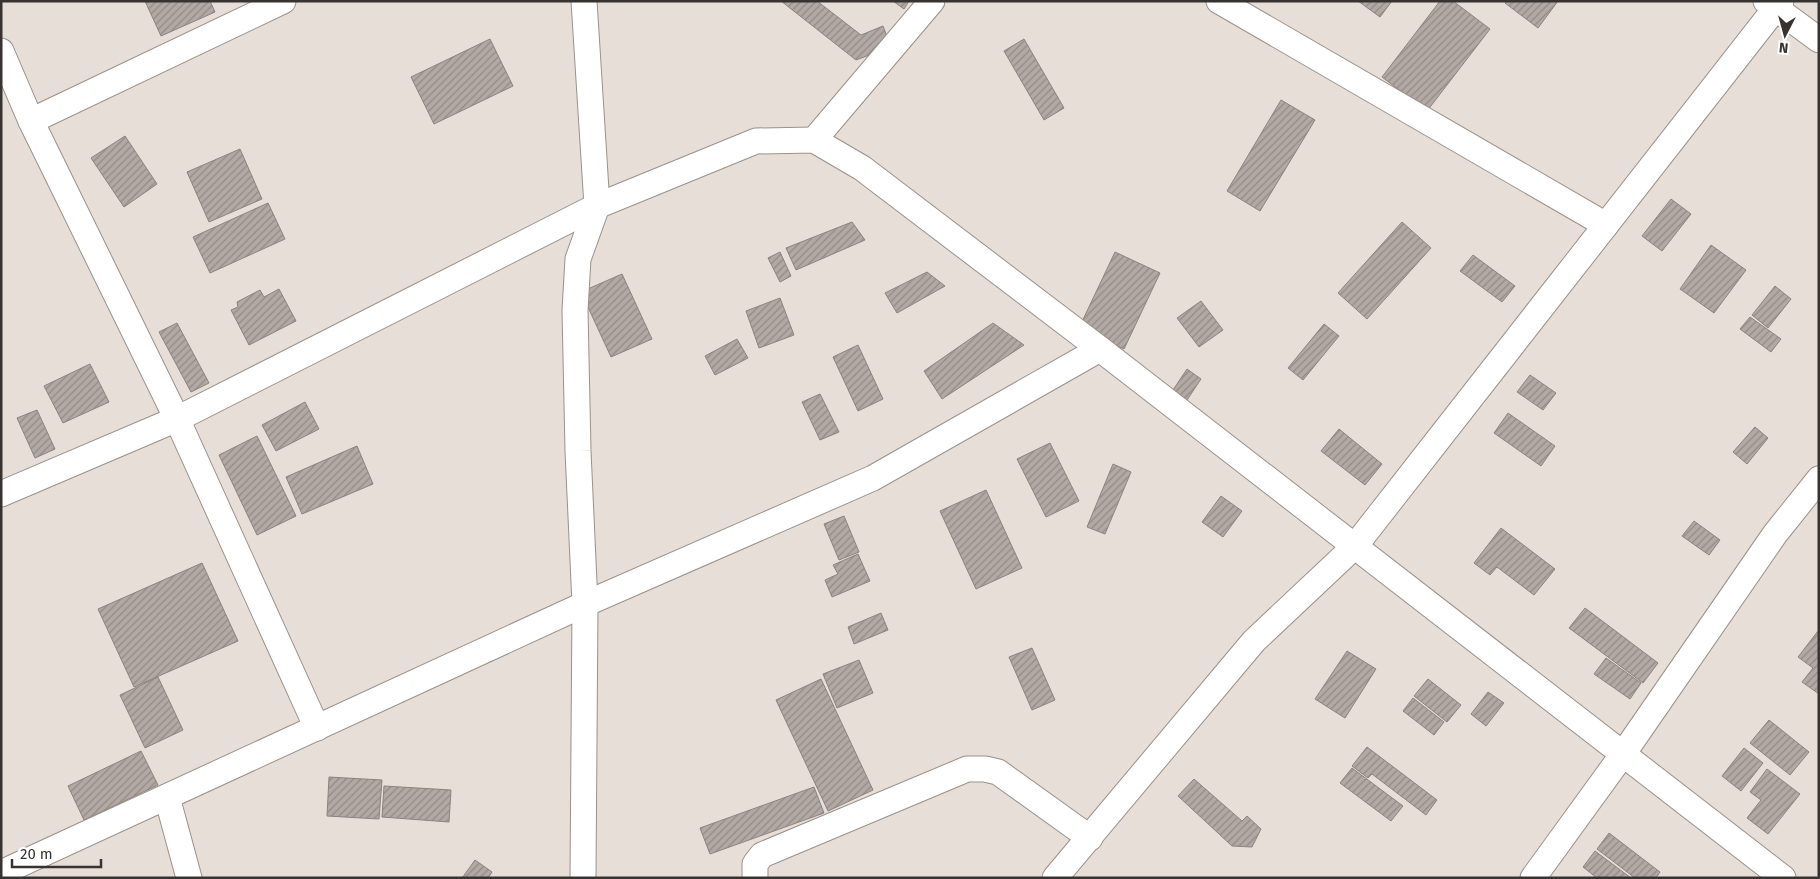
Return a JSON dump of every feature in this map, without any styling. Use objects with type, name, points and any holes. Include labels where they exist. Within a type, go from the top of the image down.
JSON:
[{"type":"street","points":[[32,121],[283,1]]},
{"type":"street","points":[[583,878],[585,604],[578,451],[575,310],[578,259],[597,206],[584,1]]},
{"type":"street","points":[[814,140],[932,1]]},
{"type":"street","points":[[1219,1],[1606,225]]},
{"type":"street","points":[[1055,878],[1254,641],[1355,546],[1606,225],[1774,4],[1819,40]]},
{"type":"street","points":[[1,51],[32,121],[177,419],[317,728]]},
{"type":"street","points":[[1,494],[177,419],[597,206],[756,141],[814,140],[862,168],[1100,349],[1783,878]]},
{"type":"street","points":[[1,873],[585,604],[873,478],[1100,349]]},
{"type":"street","points":[[1534,878],[1775,534],[1819,479]]},
{"type":"street","points":[[755,878],[755,864],[762,855],[967,769],[985,769],[998,772],[1090,838]]},
{"type":"street","points":[[167,797],[189,878]]},
{"type":"building","points":[[145,1],[210,1],[215,12],[161,36]]},
{"type":"building","points":[[781,1],[817,1],[861,35],[883,26],[891,47],[856,60]]},
{"type":"building","points":[[893,1],[909,1],[904,9]]},
{"type":"building","points":[[1358,1],[1392,1],[1380,17]]},
{"type":"building","points":[[1440,1],[1453,1],[1490,29],[1427,111],[1382,77]]},
{"type":"building","points":[[1507,1],[1558,1],[1538,28],[1505,3]]},
{"type":"building","points":[[490,39],[513,86],[434,124],[411,77]]},
{"type":"building","points":[[1024,39],[1064,108],[1044,120],[1004,51]]},
{"type":"building","points":[[1281,100],[1315,120],[1260,211],[1227,191]]},
{"type":"building","points":[[125,136],[157,184],[124,207],[91,158]]},
{"type":"building","points":[[240,149],[262,199],[209,222],[187,172]]},
{"type":"building","points":[[1671,199],[1691,214],[1662,251],[1642,236]]},
{"type":"building","points":[[268,203],[285,239],[210,273],[193,237]]},
{"type":"building","points":[[852,222],[865,240],[796,270],[786,248]]},
{"type":"building","points":[[1402,222],[1431,248],[1367,319],[1338,293]]},
{"type":"building","points":[[1711,245],[1746,270],[1714,313],[1680,289]]},
{"type":"building","points":[[780,252],[791,276],[780,282],[768,258]]},
{"type":"building","points":[[1115,252],[1160,273],[1124,349],[1079,328]]},
{"type":"building","points":[[1473,255],[1515,286],[1502,302],[1460,271]]},
{"type":"building","points":[[927,272],[945,286],[897,313],[885,293]]},
{"type":"building","points":[[622,274],[652,339],[611,357],[581,292]]},
{"type":"building","points":[[1775,286],[1791,299],[1768,328],[1752,315]]},
{"type":"building","points":[[279,289],[296,321],[249,345],[231,310],[238,307],[237,302],[260,290],[264,297]]},
{"type":"building","points":[[780,298],[794,335],[759,348],[746,311]]},
{"type":"building","points":[[1201,301],[1223,330],[1199,347],[1177,318]]},
{"type":"building","points":[[1750,317],[1781,339],[1771,352],[1740,329]]},
{"type":"building","points":[[177,323],[209,383],[191,392],[159,332]]},
{"type":"building","points":[[993,323],[1024,345],[942,399],[924,371]]},
{"type":"building","points":[[1324,324],[1339,336],[1303,380],[1288,368]]},
{"type":"building","points":[[737,339],[748,358],[715,375],[705,356]]},
{"type":"building","points":[[858,345],[883,399],[858,411],[833,357]]},
{"type":"building","points":[[90,364],[109,402],[63,423],[44,386]]},
{"type":"building","points":[[1187,369],[1201,379],[1185,403],[1171,393]]},
{"type":"building","points":[[1530,375],[1556,393],[1543,410],[1517,392]]},
{"type":"building","points":[[820,394],[839,432],[820,440],[802,402]]},
{"type":"building","points":[[305,402],[319,429],[276,451],[262,425]]},
{"type":"building","points":[[37,410],[55,449],[35,458],[17,418]]},
{"type":"building","points":[[1508,413],[1555,446],[1541,466],[1494,433]]},
{"type":"building","points":[[1755,427],[1768,438],[1747,464],[1733,452]]},
{"type":"building","points":[[1339,429],[1382,464],[1365,485],[1321,451]]},
{"type":"building","points":[[257,436],[296,516],[257,535],[219,455]]},
{"type":"building","points":[[1050,443],[1079,501],[1046,517],[1017,459]]},
{"type":"building","points":[[357,446],[373,484],[302,514],[286,477]]},
{"type":"building","points":[[1113,464],[1131,472],[1105,534],[1087,527]]},
{"type":"building","points":[[986,490],[1022,568],[976,589],[940,511]]},
{"type":"building","points":[[1221,496],[1242,511],[1223,537],[1202,522]]},
{"type":"building","points":[[844,516],[859,552],[839,560],[824,524]]},
{"type":"building","points":[[1694,521],[1720,540],[1709,555],[1682,536]]},
{"type":"building","points":[[1501,528],[1555,569],[1534,595],[1497,567],[1490,575],[1474,563]]},
{"type":"building","points":[[858,554],[870,581],[832,597],[825,580],[838,574],[833,565]]},
{"type":"building","points":[[202,563],[238,641],[134,687],[98,609]]},
{"type":"building","points":[[1585,608],[1658,663],[1643,683],[1569,628]]},
{"type":"building","points":[[881,613],[888,630],[854,644],[848,627]]},
{"type":"building","points":[[1818,631],[1819,694],[1802,682],[1813,668],[1798,657]]},
{"type":"building","points":[[1032,648],[1055,700],[1032,710],[1009,657]]},
{"type":"building","points":[[1347,651],[1376,669],[1345,718],[1315,699]]},
{"type":"building","points":[[1606,658],[1641,683],[1630,699],[1594,674]]},
{"type":"building","points":[[859,660],[873,693],[837,708],[823,674]]},
{"type":"building","points":[[158,677],[183,730],[145,748],[120,695]]},
{"type":"building","points":[[821,679],[873,790],[828,811],[776,700]]},
{"type":"building","points":[[1428,679],[1461,705],[1447,722],[1414,696]]},
{"type":"building","points":[[1488,692],[1504,703],[1486,726],[1471,714]]},
{"type":"building","points":[[1413,698],[1444,722],[1434,735],[1403,711]]},
{"type":"building","points":[[1769,720],[1809,752],[1790,775],[1750,743]]},
{"type":"building","points":[[1367,747],[1437,800],[1426,815],[1372,774],[1368,778],[1352,766]]},
{"type":"building","points":[[1744,748],[1763,763],[1741,791],[1722,776]]},
{"type":"building","points":[[141,751],[158,785],[84,820],[68,786]]},
{"type":"building","points":[[1352,768],[1403,806],[1391,821],[1340,783]]},
{"type":"building","points":[[1767,769],[1800,794],[1768,834],[1747,818],[1761,800],[1750,792]]},
{"type":"building","points":[[329,777],[382,780],[379,819],[327,816]]},
{"type":"building","points":[[1194,779],[1242,821],[1247,816],[1261,829],[1252,847],[1232,846],[1178,796]]},
{"type":"building","points":[[384,786],[451,790],[449,822],[382,817]]},
{"type":"building","points":[[814,787],[824,813],[710,854],[700,828]]},
{"type":"building","points":[[1609,833],[1660,872],[1656,878],[1635,878],[1597,849]]},
{"type":"building","points":[[1595,851],[1631,878],[1597,878],[1583,867]]},
{"type":"building","points":[[475,860],[492,872],[488,878],[462,878]]}]
